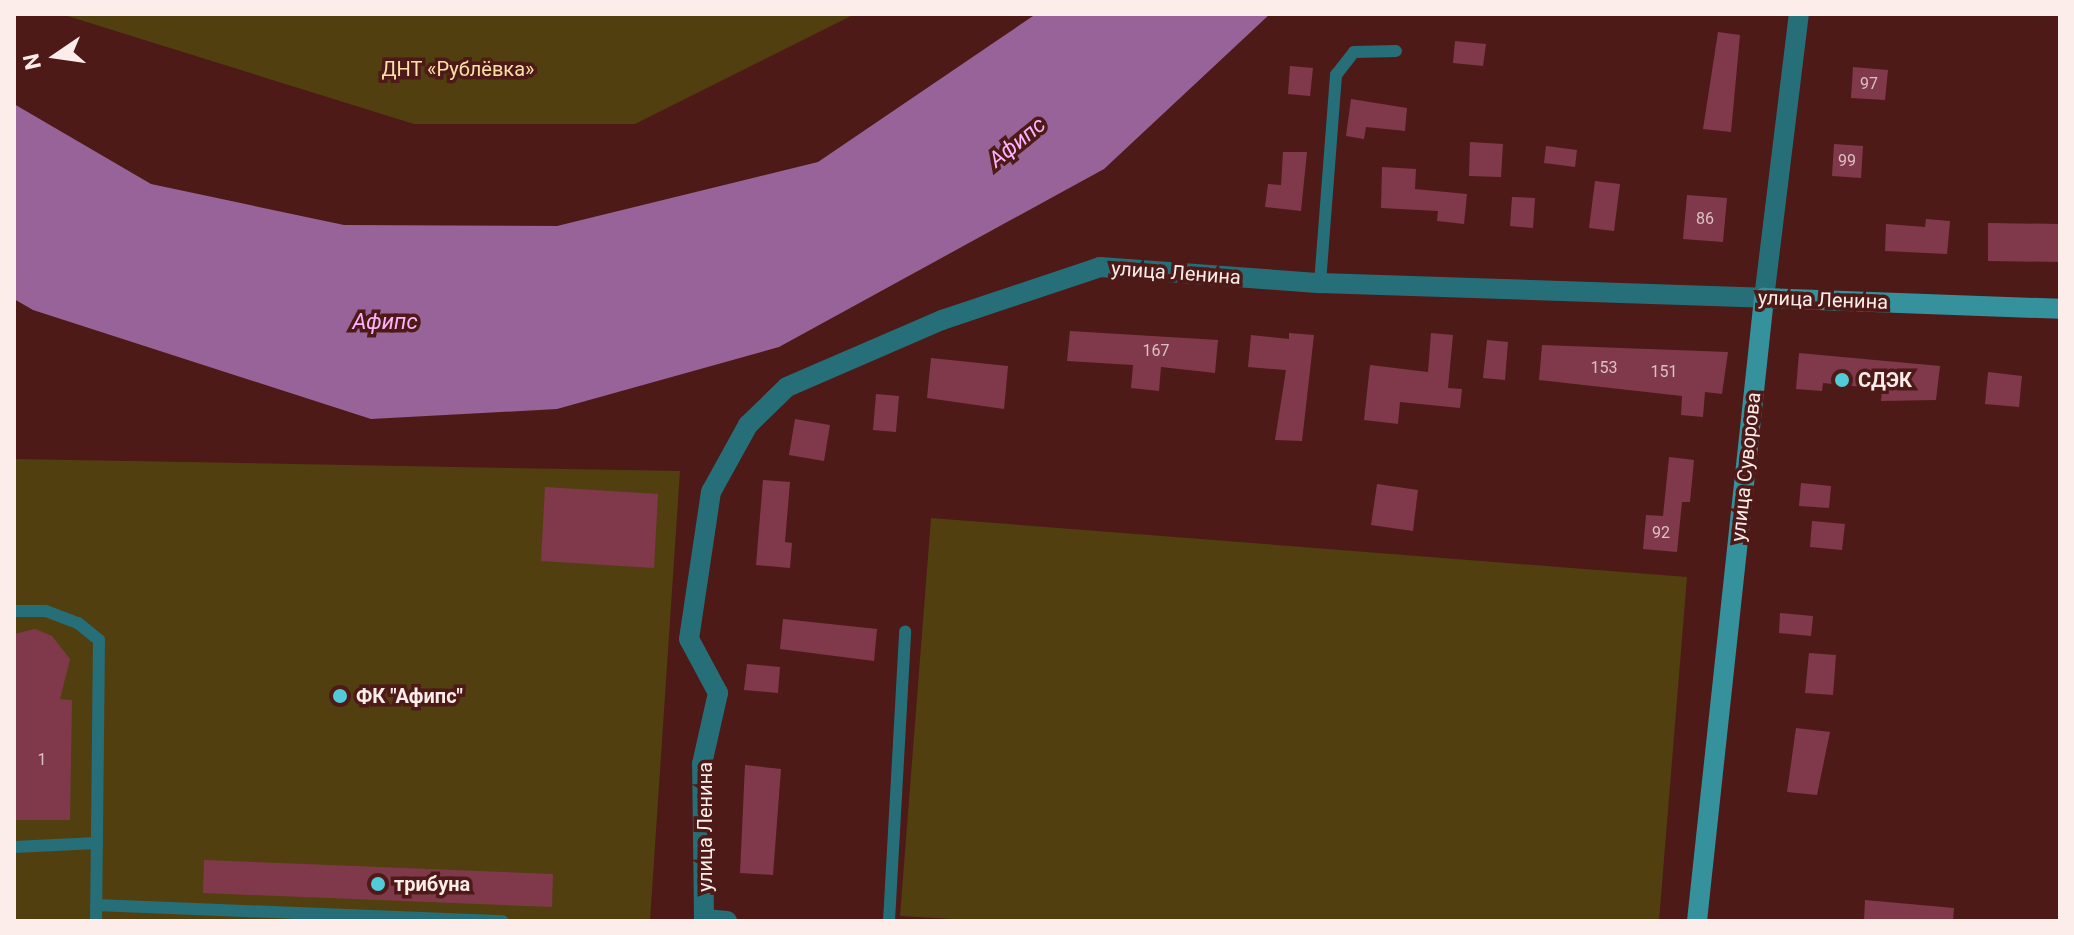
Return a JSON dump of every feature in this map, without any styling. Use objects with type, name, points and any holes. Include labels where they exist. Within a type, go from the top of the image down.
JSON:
[{"type":"street","name":"улица Суворова","points":[[1697,921],[1764,298],[1799,14]]},
{"type":"street","name":"улица Ленина","points":[[727,921],[704,919],[702,764],[718,693],[689,639],[711,492],[748,425],[787,387],[942,320],[1100,267],[1320,283],[2060,309]]},
{"type":"lane","points":[[1320,283],[1336,75],[1354,52],[1396,51]]},
{"type":"lane","points":[[14,611],[46,611],[78,623],[99,640],[96,921]]},
{"type":"lane","points":[[889,921],[905,631]]},
{"type":"lane","points":[[14,847],[97,843]]},
{"type":"lane","points":[[96,905],[503,921]]},
{"type":"green space","name":"ДНТ «Рублёвка»","points":[[61,14],[855,14],[635,124],[414,124]]},
{"type":"green space","name":"ФК \"Афипс\"","points":[[14,459],[680,471],[650,921],[14,921]]},
{"type":"green space","points":[[931,518],[1687,577],[1659,921],[990,921],[900,916]]},
{"type":"water","name":"Афипс","points":[[1036,14],[1270,14],[1104,169],[779,347],[557,409],[371,419],[33,310],[14,299],[14,104],[151,184],[344,225],[557,226],[818,162]]},
{"type":"building","points":[[1718,32],[1740,35],[1731,132],[1703,129]]},
{"type":"building","points":[[1455,41],[1486,44],[1483,66],[1453,63]]},
{"type":"building","points":[[1290,66],[1313,68],[1310,96],[1288,94]]},
{"type":"building","points":[[1853,67],[1888,70],[1885,100],[1851,98]]},
{"type":"building","points":[[1351,99],[1407,108],[1405,131],[1366,127],[1364,139],[1346,136]]},
{"type":"building","points":[[1470,142],[1503,144],[1501,177],[1469,176]]},
{"type":"building","points":[[1834,144],[1863,146],[1861,178],[1832,176]]},
{"type":"building","points":[[1546,146],[1577,150],[1575,167],[1544,163]]},
{"type":"building","points":[[1283,152],[1307,152],[1301,211],[1265,207],[1268,184],[1281,185]]},
{"type":"building","points":[[1382,167],[1416,169],[1415,189],[1467,194],[1464,224],[1437,221],[1438,211],[1381,208]]},
{"type":"building","points":[[1595,181],[1620,184],[1614,231],[1589,228]]},
{"type":"building","points":[[1687,195],[1727,198],[1723,242],[1683,239]]},
{"type":"building","points":[[1512,197],[1535,198],[1533,228],[1510,226]]},
{"type":"building","points":[[1926,219],[1950,221],[1947,254],[1885,251],[1886,224],[1925,227]]},
{"type":"building","points":[[1988,223],[2060,224],[2060,262],[1988,261]]},
{"type":"building","points":[[1070,331],[1218,340],[1215,373],[1161,367],[1159,391],[1131,388],[1133,365],[1067,361]]},
{"type":"building","points":[[1289,333],[1314,335],[1302,441],[1275,440],[1286,370],[1248,367],[1251,335],[1289,339]]},
{"type":"building","points":[[1431,333],[1453,335],[1448,388],[1462,389],[1460,408],[1400,402],[1398,424],[1364,420],[1370,365],[1428,372]]},
{"type":"building","points":[[1487,340],[1508,342],[1505,380],[1483,378]]},
{"type":"building","points":[[1542,345],[1728,352],[1722,394],[1705,392],[1703,417],[1681,415],[1682,396],[1539,380]]},
{"type":"building","points":[[1799,353],[1940,366],[1936,400],[1881,401],[1882,389],[1823,383],[1822,391],[1796,389]]},
{"type":"building","points":[[931,358],[1008,366],[1004,409],[927,398]]},
{"type":"building","points":[[1988,372],[2022,376],[2019,407],[1985,404]]},
{"type":"building","points":[[876,394],[899,396],[896,432],[873,430]]},
{"type":"building","points":[[795,419],[830,425],[824,461],[789,455]]},
{"type":"building","points":[[1669,457],[1694,460],[1690,502],[1682,502],[1677,552],[1643,549],[1646,515],[1663,516]]},
{"type":"building","points":[[763,480],[790,482],[785,542],[792,543],[790,568],[756,565]]},
{"type":"building","points":[[1801,483],[1831,486],[1829,508],[1799,506]]},
{"type":"building","points":[[1377,484],[1418,490],[1413,531],[1371,525]]},
{"type":"building","points":[[545,487],[658,494],[654,568],[541,561]]},
{"type":"building","points":[[1812,521],[1845,524],[1842,550],[1810,547]]},
{"type":"building","points":[[1780,613],[1813,616],[1811,636],[1779,633]]},
{"type":"building","points":[[783,619],[877,629],[874,661],[780,649]]},
{"type":"building","points":[[35,629],[52,636],[70,659],[60,699],[72,700],[70,820],[14,820],[14,634]]},
{"type":"building","points":[[1809,653],[1836,655],[1833,695],[1805,693]]},
{"type":"building","points":[[747,664],[780,667],[778,693],[744,690]]},
{"type":"building","points":[[1796,728],[1830,732],[1817,795],[1787,792]]},
{"type":"building","points":[[745,765],[781,769],[773,875],[740,873]]},
{"type":"building","name":"трибуна","points":[[204,860],[553,874],[552,907],[203,893]]},
{"type":"building","points":[[1865,900],[1954,908],[1953,921],[1864,921]]},
{"type":"place","name":"СДЭК","points":[[1842,380]]},
{"type":"place","name":"ФК \"Афипс\"","points":[[340,696]]},
{"type":"place","name":"трибуна","points":[[378,884]]}]
